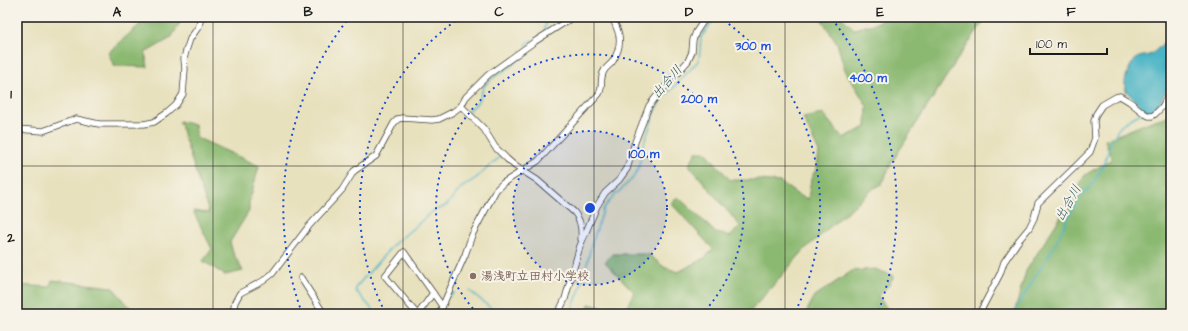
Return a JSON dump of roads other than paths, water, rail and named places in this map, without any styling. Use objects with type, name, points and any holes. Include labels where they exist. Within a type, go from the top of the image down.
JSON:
[{"type":"street","points":[[17,129],[43,131],[76,119],[98,124],[144,124],[154,122],[176,106],[183,94],[185,69],[184,59],[190,39],[199,26],[201,17]]},
{"type":"street","points":[[238,314],[234,307],[240,293],[263,281],[272,274],[309,226],[342,190],[354,171],[376,156],[394,123],[398,119],[435,120],[453,112],[461,106],[466,97],[488,75],[534,42],[573,17]]},
{"type":"street","points":[[439,314],[465,255],[472,235],[494,194],[503,183],[538,161],[599,94],[601,90],[601,78],[603,72],[606,67],[614,61],[620,41],[619,34],[612,17]]},
{"type":"street","points":[[558,314],[565,299],[580,246],[599,201],[623,176],[627,169],[635,142],[649,106],[656,96],[688,61],[692,52],[694,36],[706,17]]},
{"type":"street","points":[[979,314],[1000,274],[1004,262],[1029,228],[1034,218],[1038,203],[1090,152],[1095,138],[1094,121],[1096,114],[1102,105],[1120,96],[1145,114],[1152,116],[1162,107],[1171,90]]},
{"type":"street","points":[[461,106],[484,129],[491,142],[499,151],[515,166],[537,180],[578,215],[581,229],[580,246]]},
{"type":"street","points":[[433,293],[418,314],[385,276],[404,252],[433,293],[442,306]]},
{"type":"street","points":[[302,278],[324,314]]},
{"type":"water","points":[[1171,34],[1171,80],[1157,108],[1153,111],[1146,112],[1126,91],[1126,77],[1129,69],[1138,57],[1152,53],[1161,46]]},
{"type":"waterway","points":[[544,33],[547,17]]},
{"type":"waterway","name":"出合川","points":[[570,314],[579,292],[591,246],[604,208],[611,199],[633,178],[638,169],[645,140],[659,103],[699,60],[701,37],[716,17]]},
{"type":"waterway","points":[[526,45],[533,40]]},
{"type":"waterway","points":[[470,111],[470,109],[478,102],[484,86],[518,61],[526,50]]},
{"type":"waterway","name":"出合川","points":[[1013,314],[1056,243],[1079,199],[1093,183],[1103,166],[1111,142],[1119,128],[1124,123],[1141,113]]},
{"type":"waterway","points":[[375,314],[356,291],[356,287],[394,244],[430,213],[447,205],[461,188],[476,178],[501,156]]},
{"type":"waterway","points":[[519,166],[527,165]]},
{"type":"waterway","points":[[470,291],[493,310]]},
{"type":"waterway","points":[[449,296],[454,293]]},
{"type":"place","name":"湯浅町立田村小学校","points":[[473,276]]}]
